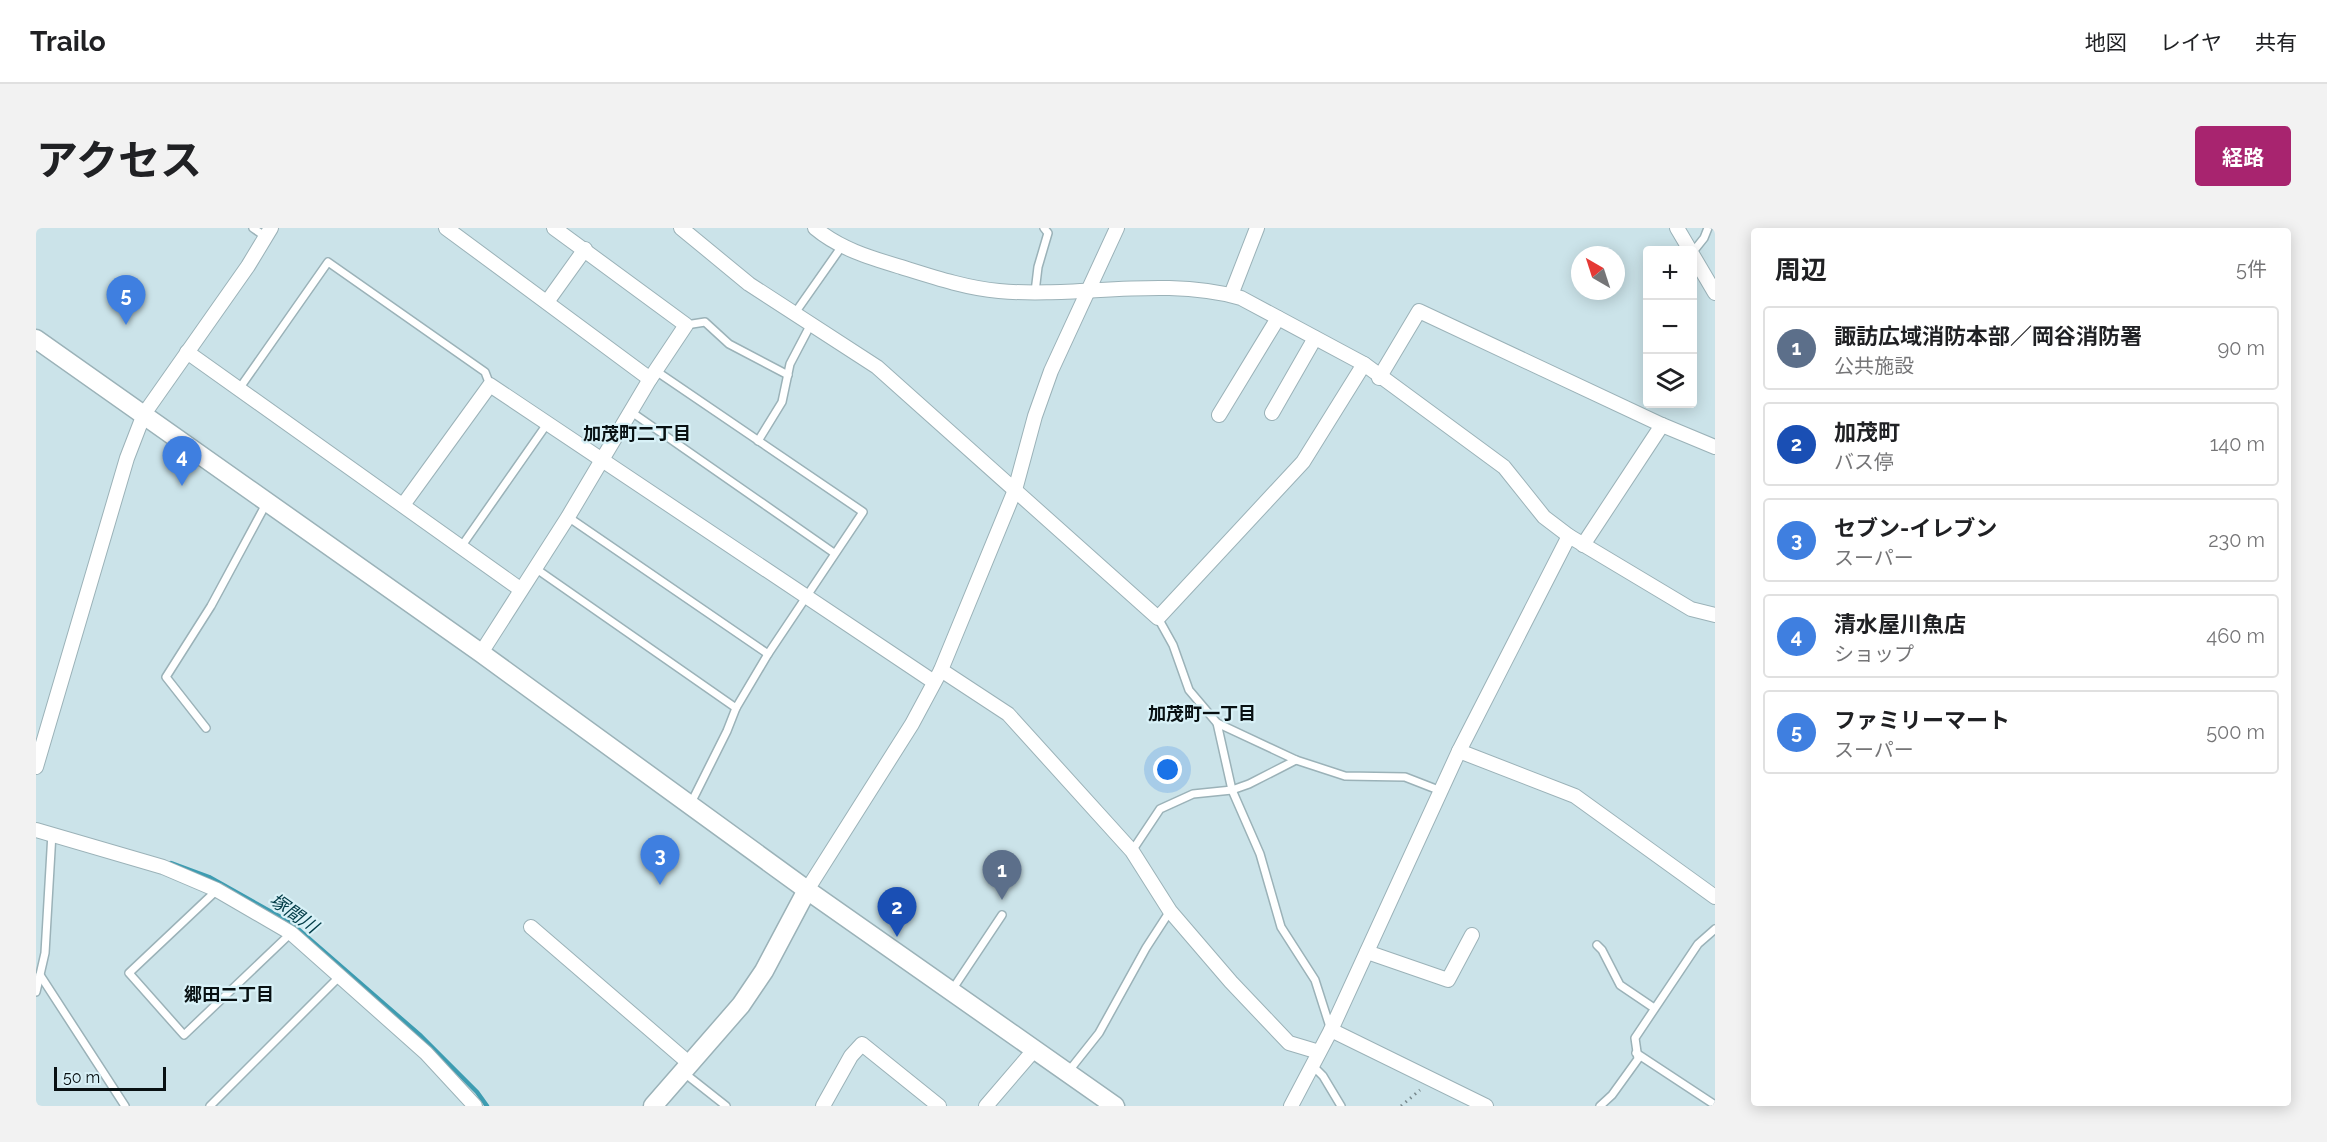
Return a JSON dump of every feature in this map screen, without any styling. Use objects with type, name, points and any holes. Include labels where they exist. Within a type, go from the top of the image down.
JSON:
[{"type":"street","points":[[446,228],[547,302],[653,375]]},
{"type":"street","points":[[481,653],[568,517],[630,411],[686,325],[554,228]]},
{"type":"street","points":[[681,228],[749,284],[877,367],[1158,618],[1303,462],[1364,364]]},
{"type":"street","points":[[814,228],[842,246],[867,257],[974,287],[1000,291],[1035,292],[1177,289],[1219,292],[1241,298],[1364,364],[1379,378],[1504,467],[1544,517],[1569,536],[1690,609],[1715,615]]},
{"type":"street","points":[[653,1106],[741,1005],[764,971],[807,890],[912,724],[937,676],[1015,490],[1035,416],[1051,371],[1117,228]]},
{"type":"street","points":[[1231,295],[1257,228]]},
{"type":"street","points":[[1677,228],[1688,246]]},
{"type":"street","points":[[36,767],[127,458],[144,414],[248,266],[268,232]]},
{"type":"street","points":[[547,302],[585,249]]},
{"type":"street","points":[[1697,261],[1715,293]]},
{"type":"street","points":[[1379,378],[1419,311],[1662,425],[1715,447]]},
{"type":"street","points":[[1219,415],[1278,318]]},
{"type":"street","points":[[1272,413],[1315,338]]},
{"type":"street","points":[[36,339],[481,653],[807,890],[1115,1106]]},
{"type":"street","points":[[187,352],[520,589]]},
{"type":"street","points":[[403,505],[490,385],[806,597],[937,676],[1008,714],[1132,850],[1170,911],[1231,982],[1289,1043],[1319,1052]]},
{"type":"street","points":[[1584,545],[1662,425]]},
{"type":"street","points":[[1291,1106],[1311,1064],[1331,1030],[1458,752],[1569,536]]},
{"type":"street","points":[[1458,752],[1575,796],[1715,897]]},
{"type":"street","points":[[36,830],[163,867],[217,890],[291,933],[426,1053],[475,1106]]},
{"type":"street","points":[[531,927],[686,1067]]},
{"type":"street","points":[[1367,952],[1448,980],[1472,935]]},
{"type":"street","points":[[1331,1030],[1486,1106]]},
{"type":"street","points":[[823,1106],[851,1056],[862,1044],[939,1106]]},
{"type":"street","points":[[986,1106],[1035,1049]]},
{"type":"lane","points":[[253,228],[268,232]]},
{"type":"lane","points":[[1035,292],[1038,267],[1048,233],[1044,228]]},
{"type":"lane","points":[[1697,246],[1704,238],[1707,228]]},
{"type":"lane","points":[[795,313],[842,246]]},
{"type":"lane","points":[[239,389],[328,262],[485,372],[490,385]]},
{"type":"lane","points":[[686,325],[705,322],[729,344],[788,375]]},
{"type":"lane","points":[[758,441],[782,402],[790,364],[812,323]]},
{"type":"lane","points":[[653,375],[758,441],[863,512],[768,654],[736,708],[690,805]]},
{"type":"lane","points":[[630,411],[834,553]]},
{"type":"lane","points":[[461,547],[547,424]]},
{"type":"lane","points":[[206,728],[166,677],[211,606],[268,502]]},
{"type":"lane","points":[[568,517],[768,654]]},
{"type":"lane","points":[[535,568],[736,708]]},
{"type":"lane","points":[[1158,618],[1173,645],[1189,690],[1217,723],[1296,760],[1345,776],[1405,777],[1441,791]]},
{"type":"lane","points":[[1217,723],[1232,790],[1260,854],[1281,927],[1315,980],[1331,1030]]},
{"type":"lane","points":[[1132,850],[1160,809],[1193,794],[1232,790],[1249,784],[1296,760]]},
{"type":"lane","points":[[36,992],[45,953],[52,833]]},
{"type":"lane","points":[[217,890],[129,973],[184,1035],[291,933]]},
{"type":"lane","points":[[1068,1072],[1099,1033],[1146,948],[1170,911]]},
{"type":"lane","points":[[952,991],[1002,915]]},
{"type":"lane","points":[[1600,1106],[1612,1095],[1638,1059],[1635,1038],[1654,1008],[1698,944],[1715,929]]},
{"type":"lane","points":[[1598,945],[1620,985],[1654,1008]]},
{"type":"lane","points":[[40,975],[125,1106]]},
{"type":"lane","points":[[210,1106],[339,976]]},
{"type":"lane","points":[[1636,1053],[1715,1105]]},
{"type":"lane","points":[[1311,1064],[1323,1076],[1341,1106]]},
{"type":"lane","points":[[686,1067],[726,1106]]},
{"type":"path","points":[[1401,1106],[1432,1080]]},
{"type":"waterway","name":"塚間川","points":[[171,863],[209,877],[291,923],[421,1036],[477,1092],[487,1106]]},
{"type":"place","name":"ファミリーマート","points":[[126,325]]},
{"type":"place","name":"清水屋川魚店","points":[[182,486]]},
{"type":"place","name":"セブン-イレブン","points":[[660,885]]},
{"type":"place","name":"諏訪広域消防本部／岡谷消防署","points":[[1002,900]]},
{"type":"place","name":"加茂町","points":[[897,937]]},
{"type":"district","name":"加茂町二丁目","points":[[637,433]]},
{"type":"district","name":"加茂町一丁目","points":[[1202,713]]},
{"type":"district","name":"郷田二丁目","points":[[229,994]]}]
